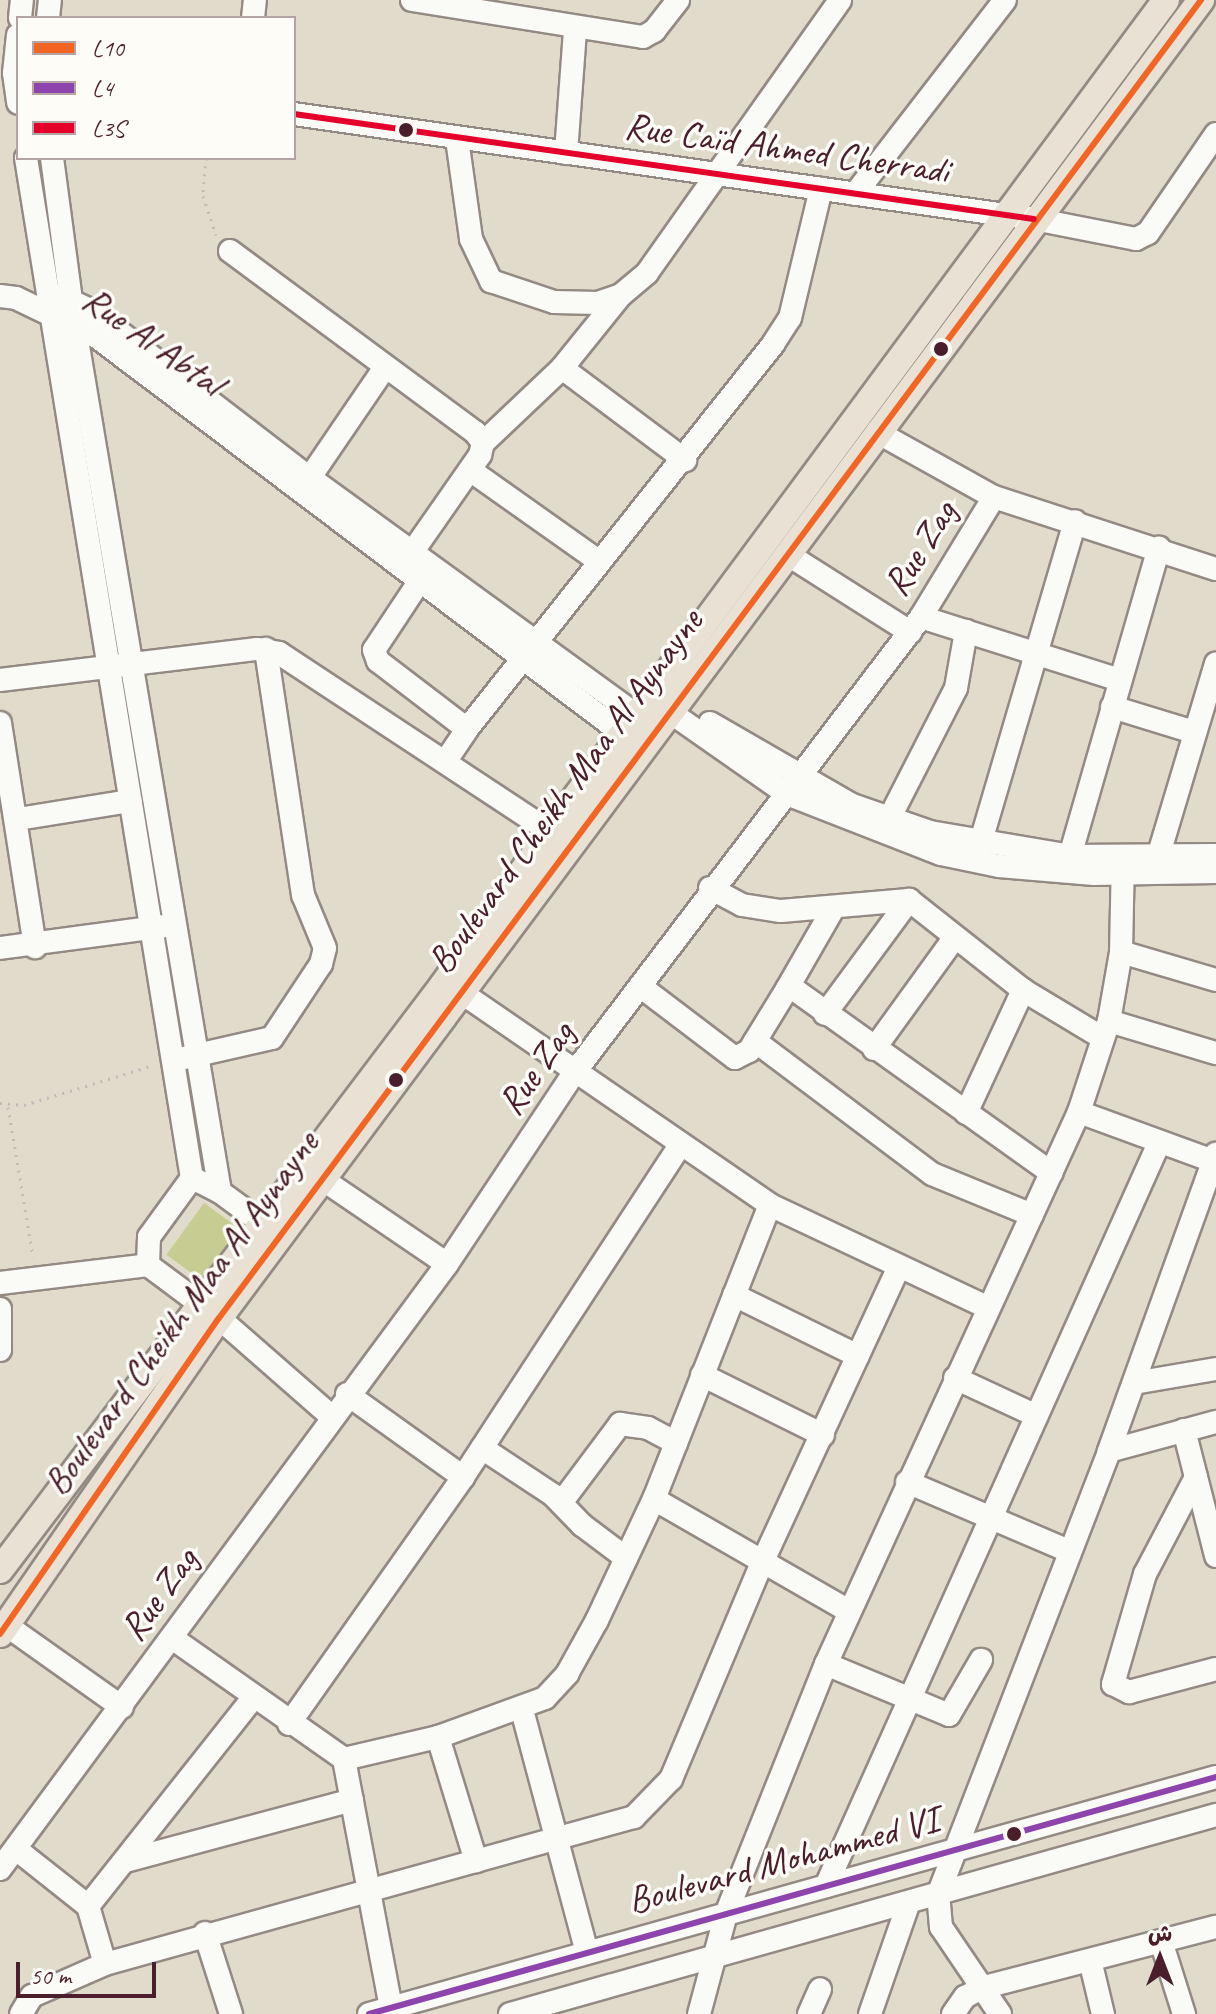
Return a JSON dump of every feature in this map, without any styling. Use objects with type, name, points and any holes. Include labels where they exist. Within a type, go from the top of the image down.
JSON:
[{"type":"main road","name":"Boulevard Cheikh Maa Al Aynayne","points":[[0,1570],[210,1310],[550,832],[1166,0]]},
{"type":"main road","name":"Boulevard Cheikh Maa Al Aynayne","points":[[270,1229],[322,1179],[679,713],[787,554],[1034,219],[1201,0]]},
{"type":"main road","name":"Boulevard Cheikh Maa Al Aynayne","points":[[3,1630],[210,1310]]},
{"type":"street","points":[[412,0],[575,29],[648,36],[678,0]]},
{"type":"street","points":[[408,559],[470,470],[483,443],[562,368],[621,295],[661,255],[840,0]]},
{"type":"street","points":[[855,194],[1005,0]]},
{"type":"street","points":[[566,153],[575,29]]},
{"type":"street","points":[[16,46],[11,73],[16,94]]},
{"type":"street","name":"Rue Caïd Ahmed Cherradi","points":[[296,114],[1034,219],[1136,239],[1148,233],[1216,134]]},
{"type":"street","points":[[457,139],[473,248],[491,281],[554,302],[598,303],[621,295]]},
{"type":"street","points":[[26,160],[192,1178],[149,1237],[151,1263]]},
{"type":"street","points":[[52,160],[70,299],[220,1192]]},
{"type":"street","points":[[445,762],[529,646],[685,460],[790,318],[821,189]]},
{"type":"street","points":[[230,251],[384,369],[475,432],[483,443]]},
{"type":"street","name":"Rue Al Abtal","points":[[8,297],[48,302],[70,299],[305,486]]},
{"type":"street","name":"Rue Al Abtal","points":[[48,302],[614,704],[631,726]]},
{"type":"street","points":[[562,368],[685,460]]},
{"type":"street","points":[[305,486],[384,369]]},
{"type":"street","points":[[877,432],[994,497]]},
{"type":"street","points":[[470,470],[600,562]]},
{"type":"street","name":"Rue Zag","points":[[0,1869],[122,1707],[347,1394],[447,1264],[574,1073],[710,888],[802,777],[915,624],[994,497],[1216,569]]},
{"type":"street","points":[[978,853],[1075,521]]},
{"type":"street","points":[[1070,856],[1159,548]]},
{"type":"street","points":[[787,554],[915,624],[966,631],[1120,680]]},
{"type":"street","name":"Rue Al Abtal","points":[[408,559],[421,579],[529,646]]},
{"type":"street","points":[[421,579],[374,650],[378,661],[467,729]]},
{"type":"street","points":[[889,819],[956,688],[966,631]]},
{"type":"street","points":[[0,680],[266,649],[299,663],[550,832]]},
{"type":"street","points":[[172,1060],[272,1038],[321,964],[325,948],[303,895],[266,649]]},
{"type":"street","points":[[1158,857],[1216,664]]},
{"type":"street","points":[[1112,707],[1194,732]]},
{"type":"street","points":[[679,713],[723,732],[802,777],[889,819],[978,853],[1070,856],[1123,867],[1158,857],[1216,855]]},
{"type":"street","points":[[679,713],[787,794],[845,820],[978,853],[1123,867],[1216,872]]},
{"type":"street","points":[[0,723],[18,819],[35,947]]},
{"type":"street","points":[[18,819],[131,801]]},
{"type":"street","points":[[699,2014],[726,1914],[826,1664],[1079,1112],[1106,1030],[1121,952],[1123,867]]},
{"type":"street","points":[[710,888],[756,909],[833,909],[909,900],[1023,990],[1106,1030],[1216,1053]]},
{"type":"street","points":[[825,1014],[909,900]]},
{"type":"street","points":[[640,986],[723,1054],[735,1058],[755,1041],[795,993],[833,909]]},
{"type":"street","points":[[0,948],[35,947],[173,925]]},
{"type":"street","points":[[874,1049],[955,937]]},
{"type":"street","points":[[1121,952],[1216,980]]},
{"type":"street","points":[[966,1113],[1023,990]]},
{"type":"street","points":[[462,993],[680,1146],[770,1205],[898,1269],[987,1307]]},
{"type":"street","points":[[795,993],[1052,1173]]},
{"type":"street","points":[[755,1041],[932,1174],[1032,1215]]},
{"type":"street","points":[[1000,2014],[941,1927],[938,1895],[1109,1451],[1215,1159],[1159,1143],[1079,1112]]},
{"type":"street","points":[[826,1886],[907,1698],[991,1519],[1159,1143]]},
{"type":"street","points":[[289,1724],[463,1477],[680,1146]]},
{"type":"street","points":[[192,1178],[220,1192],[270,1229]]},
{"type":"street","points":[[322,1179],[447,1264]]},
{"type":"street","points":[[172,1638],[289,1724],[344,1759],[438,1737],[522,1710],[545,1698],[567,1674],[654,1499],[770,1205]]},
{"type":"street","points":[[0,1283],[151,1263]]},
{"type":"street","points":[[0,1269],[34,1265],[151,1263],[210,1310],[331,1416]]},
{"type":"street","points":[[21,2014],[32,1996],[105,1964],[205,1933],[555,1841],[634,1817],[671,1779],[762,1563],[898,1269]]},
{"type":"street","points":[[734,1295],[858,1356]]},
{"type":"street","points":[[0,1309],[0,1350]]},
{"type":"street","points":[[1134,1383],[1216,1369]]},
{"type":"street","points":[[702,1375],[823,1435]]},
{"type":"street","points":[[955,1378],[1037,1416]]},
{"type":"street","points":[[347,1394],[463,1477]]},
{"type":"street","points":[[1109,1451],[1216,1422]]},
{"type":"street","points":[[561,1503],[620,1424],[648,1428],[676,1443]]},
{"type":"street","points":[[1184,1430],[1216,1556]]},
{"type":"street","points":[[482,1448],[561,1503],[626,1558]]},
{"type":"street","points":[[1196,1477],[1145,1574],[1113,1684],[1129,1692],[1216,1669]]},
{"type":"street","points":[[907,1482],[1069,1551]]},
{"type":"street","points":[[654,1499],[849,1611]]},
{"type":"street","points":[[3,1630],[122,1707]]},
{"type":"street","points":[[826,1664],[954,1715],[981,1660]]},
{"type":"street","points":[[88,1906],[253,1698]]},
{"type":"street","points":[[522,1710],[587,1952]]},
{"type":"street","points":[[438,1737],[476,1861]]},
{"type":"street","points":[[344,1759],[372,1889],[380,2011]]},
{"type":"street","name":"Boulevard Mohammed VI","points":[[380,2011],[1216,1777]]},
{"type":"street","points":[[125,1861],[352,1800]]},
{"type":"street","name":"Boulevard Mohammed VI","points":[[510,2014],[908,1905],[1216,1815]]},
{"type":"street","points":[[16,1849],[88,1906],[105,1964]]},
{"type":"street","points":[[870,2014],[908,1905]]},
{"type":"street","points":[[953,2014],[965,1997],[981,1988],[1216,1927]]},
{"type":"street","points":[[205,1933],[231,2014]]},
{"type":"street","points":[[1161,1941],[1184,2014]]},
{"type":"street","points":[[1090,1960],[1103,2014]]},
{"type":"street","points":[[809,2014],[820,1989]]},
{"type":"path","points":[[206,160],[207,215],[212,231],[230,251]]},
{"type":"path","points":[[0,1103],[24,1105],[172,1060]]},
{"type":"path","points":[[8,1105],[34,1265]]},
{"type":"green space","points":[[204,1203],[241,1230],[204,1282],[166,1255]]},
{"type":"transit line","name":"L10","points":[[0,1634],[219,1318],[1201,0]]},
{"type":"transit line","name":"L3S","points":[[296,114],[1034,219]]},
{"type":"transit line","name":"L4","points":[[369,2014],[1216,1777]]}]
